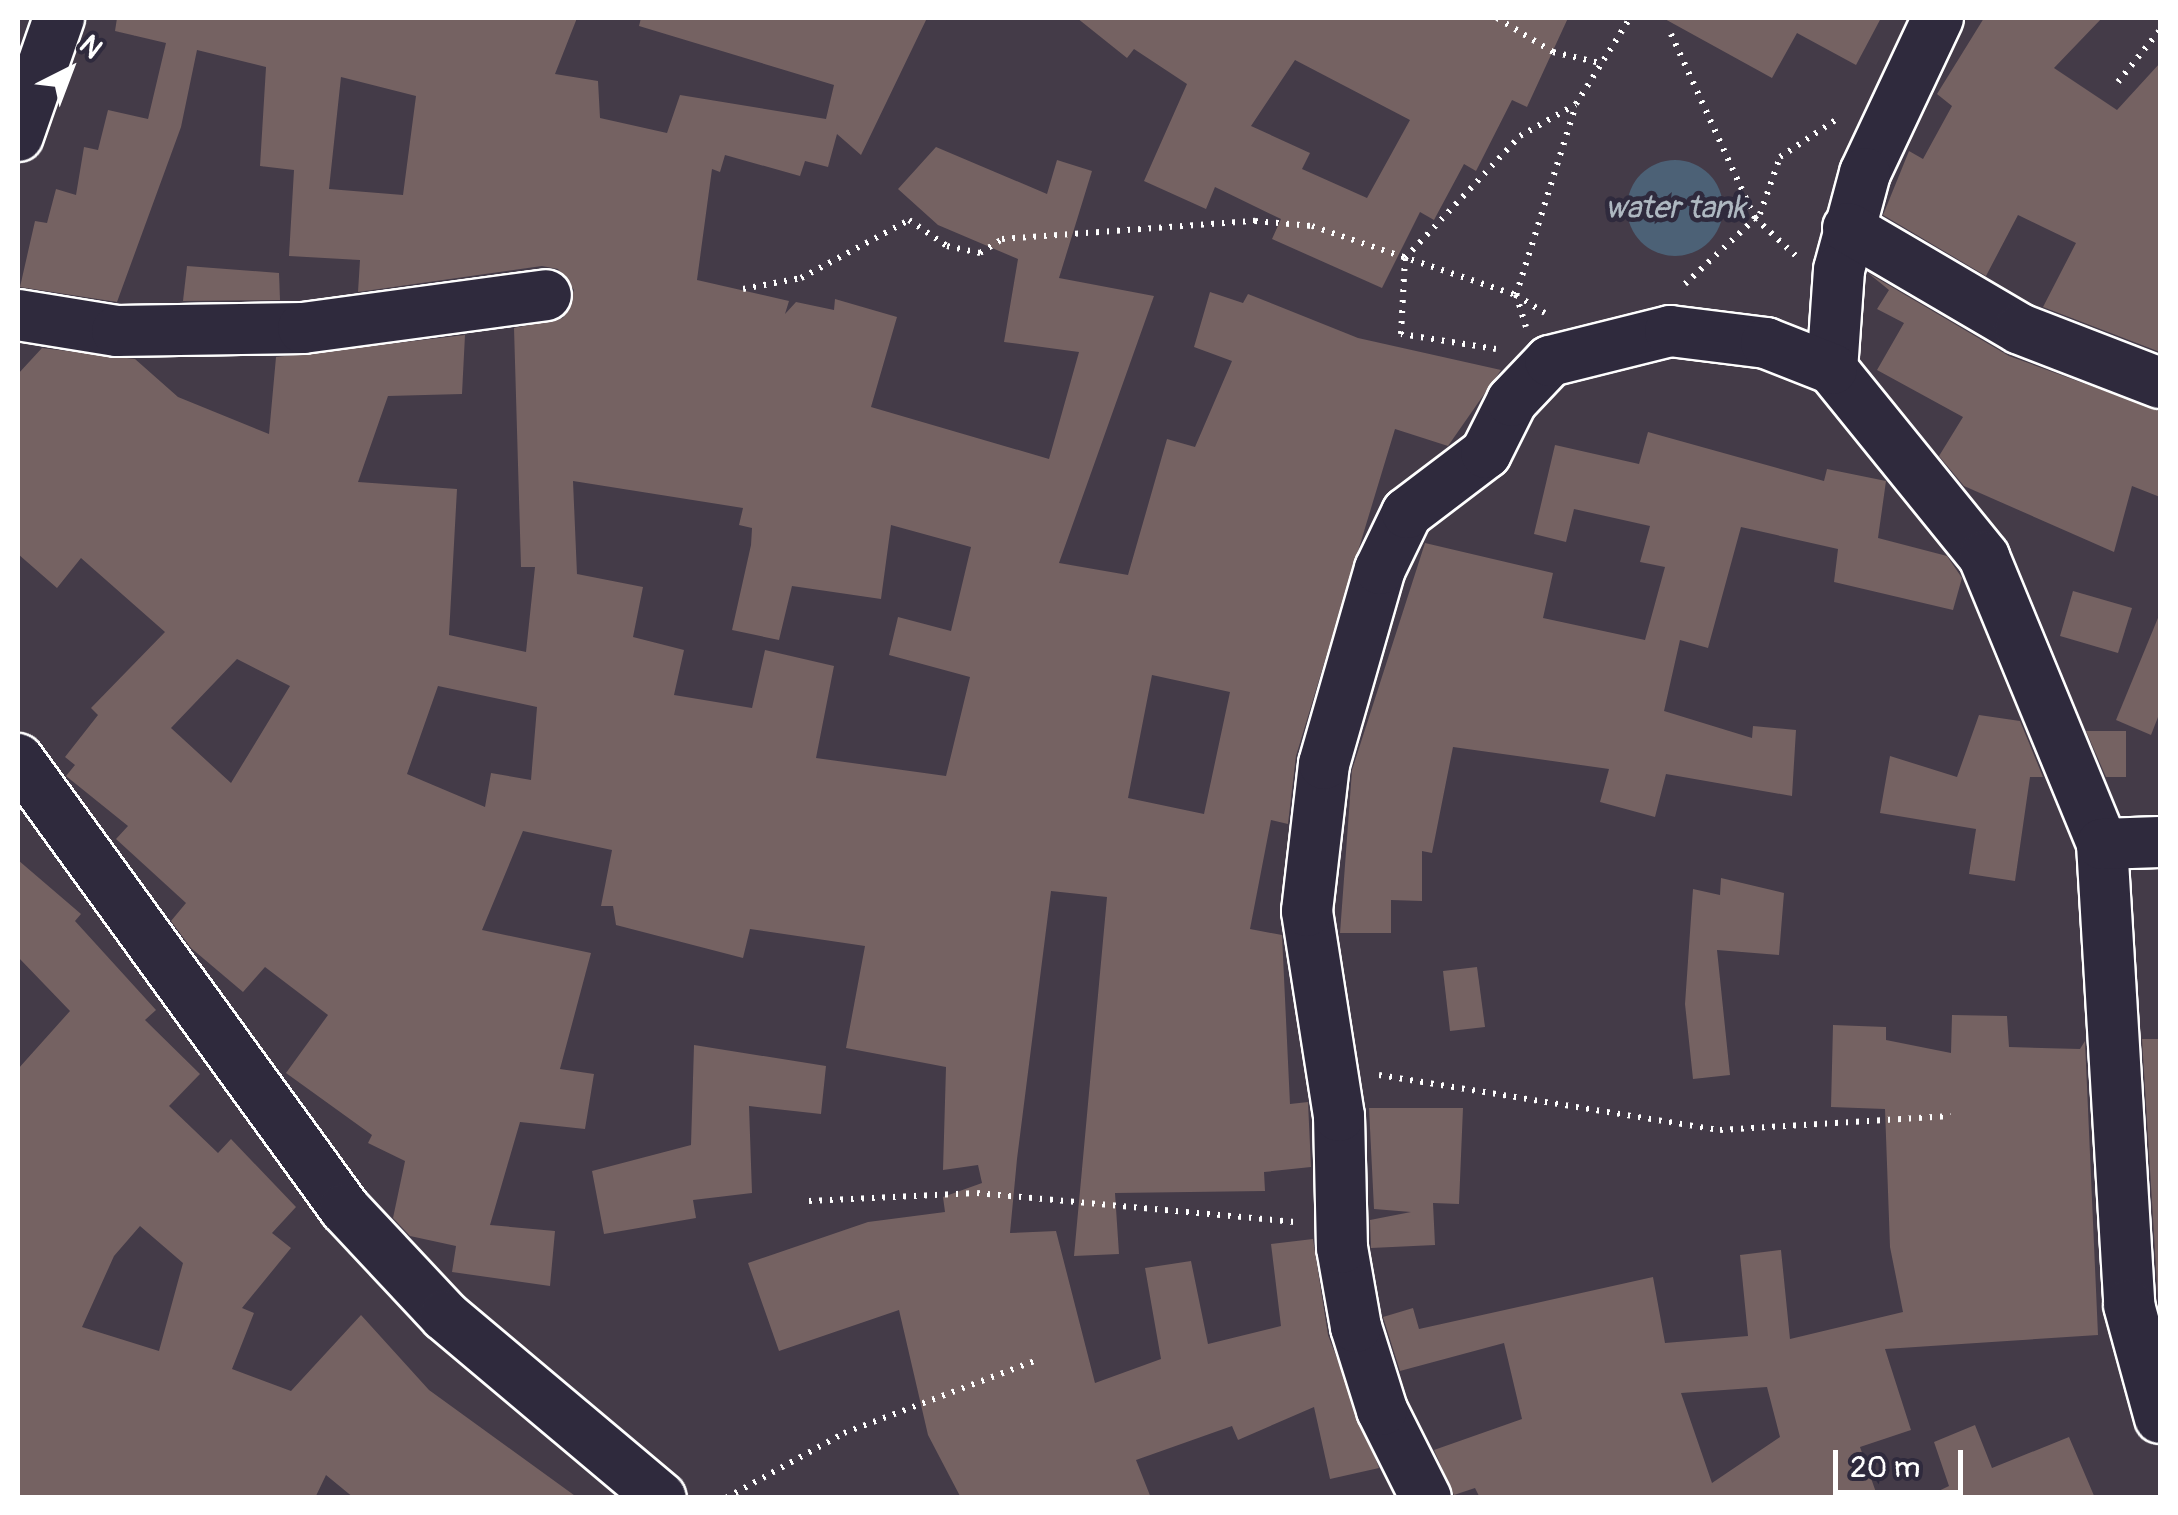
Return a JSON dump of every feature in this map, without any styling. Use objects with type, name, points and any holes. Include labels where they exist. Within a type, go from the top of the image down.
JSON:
[{"type":"street","points":[[18,136],[60,18]]},
{"type":"street","points":[[1832,370],[1837,292],[1848,228],[1886,116],[1938,18]]},
{"type":"street","points":[[1848,228],[2020,330],[2160,384]]},
{"type":"street","points":[[18,315],[117,331],[303,328],[546,295]]},
{"type":"street","points":[[1426,1498],[1382,1410],[1356,1327],[1341,1220],[1332,1076],[1308,911],[1324,764],[1392,537],[1424,496],[1486,454],[1512,401],[1550,362],[1670,331],[1766,343],[1832,370],[1984,557],[2102,844],[2129,1304],[2160,1418]]},
{"type":"street","points":[[18,759],[345,1210],[445,1316],[662,1498]]},
{"type":"street","points":[[2102,844],[2160,842]]},
{"type":"path","points":[[1497,18],[1553,52],[1604,64]]},
{"type":"path","points":[[1526,333],[1516,295],[1576,104],[1630,18]]},
{"type":"path","points":[[2118,82],[2160,30]]},
{"type":"path","points":[[1671,34],[1760,214],[1837,292]]},
{"type":"path","points":[[1512,401],[1520,352],[1400,334],[1405,258],[1520,136],[1576,104]]},
{"type":"path","points":[[1674,290],[1760,214],[1780,157],[1848,112]]},
{"type":"path","points":[[743,289],[802,278],[909,220],[947,246],[980,252],[1002,239],[1255,221],[1312,226],[1516,295],[1557,318]]},
{"type":"path","points":[[1332,1076],[1425,1078],[1720,1130],[1951,1116]]},
{"type":"path","points":[[808,1202],[976,1193],[1230,1212],[1265,1224],[1341,1220]]},
{"type":"path","points":[[726,1498],[844,1433],[1037,1360]]},
{"type":"water","name":"water tank","points":[[1675,160],[1693,163],[1709,174],[1720,190],[1720,226],[1709,242],[1693,253],[1675,256],[1657,253],[1641,242],[1630,226],[1627,208],[1630,190],[1641,174],[1657,163]]},
{"type":"building","points":[[117,18],[577,18],[555,74],[598,81],[600,118],[667,133],[680,95],[826,119],[834,85],[639,26],[641,18],[927,18],[861,155],[837,134],[828,167],[805,161],[800,176],[725,155],[720,172],[712,169],[697,280],[789,301],[785,314],[796,302],[834,310],[835,299],[897,317],[871,407],[1049,459],[1079,352],[1004,342],[1018,259],[938,225],[898,189],[936,147],[1047,194],[1057,160],[1092,171],[1059,278],[1154,296],[1059,563],[1128,575],[1167,439],[1195,447],[1232,361],[1194,347],[1210,292],[1243,303],[1248,294],[1358,338],[1501,370],[1448,446],[1395,429],[1296,756],[1288,824],[1271,820],[1250,929],[1282,935],[1290,1104],[1308,1102],[1311,1167],[1264,1172],[1265,1191],[1115,1193],[1119,1254],[1074,1256],[1107,897],[1051,891],[1017,1159],[1010,1233],[1056,1231],[1095,1383],[1161,1359],[1145,1268],[1191,1261],[1208,1344],[1281,1326],[1271,1244],[1313,1239],[1328,1335],[1379,1468],[1330,1479],[1314,1407],[1238,1440],[1232,1426],[1136,1460],[1151,1498],[961,1498],[928,1435],[899,1310],[779,1351],[748,1263],[868,1222],[945,1212],[943,1197],[982,1183],[978,1165],[943,1170],[946,1067],[846,1048],[865,946],[750,929],[743,958],[616,925],[613,906],[601,906],[612,850],[523,831],[482,930],[591,953],[560,1069],[594,1074],[585,1129],[520,1122],[490,1225],[555,1231],[550,1286],[452,1272],[456,1246],[410,1236],[393,1218],[405,1161],[368,1143],[372,1135],[286,1073],[328,1015],[265,967],[243,992],[191,948],[171,921],[186,903],[116,839],[128,826],[66,776],[75,765],[65,757],[98,715],[91,708],[165,632],[81,558],[57,588],[18,554],[18,374],[42,348],[135,359],[178,397],[269,434],[276,357],[465,335],[462,394],[388,396],[358,482],[457,489],[449,635],[526,652],[535,567],[521,567],[514,328],[563,318],[574,290],[558,269],[542,266],[358,292],[360,260],[289,256],[294,170],[260,166],[266,67],[197,50],[181,127],[117,302],[20,287],[35,221],[47,223],[56,189],[76,195],[84,147],[98,150],[108,110],[148,119],[166,43],[115,31]],"holes":[[[341,77],[416,96],[403,195],[329,189]],[[573,481],[743,508],[739,525],[752,528],[751,545],[732,630],[779,640],[792,586],[881,599],[891,525],[971,547],[951,631],[898,617],[889,655],[970,677],[946,776],[816,758],[834,666],[765,650],[752,708],[674,695],[684,650],[633,637],[643,587],[577,574]],[[237,659],[290,686],[231,783],[171,728]],[[1152,675],[1230,692],[1204,814],[1128,798]],[[438,686],[537,707],[531,780],[491,773],[485,807],[407,774]]]},
{"type":"building","points":[[1077,18],[1568,18],[1527,107],[1512,100],[1476,171],[1464,164],[1434,220],[1420,212],[1382,288],[1272,239],[1281,219],[1215,187],[1206,209],[1144,181],[1187,84],[1134,49],[1127,58]],"holes":[[[1295,60],[1410,120],[1367,198],[1302,169],[1310,153],[1251,126]]]},
{"type":"building","points":[[1663,18],[1881,18],[1856,65],[1797,33],[1772,78]]},
{"type":"building","points":[[1984,18],[2102,18],[2054,68],[2117,110],[2160,63],[2160,352],[2043,307],[2076,243],[2018,215],[1986,276],[1883,215],[1909,151],[1923,159],[1952,106],[1937,94]]},
{"type":"building","points":[[187,266],[279,273],[280,300],[183,301]]},
{"type":"building","points":[[1868,273],[2009,356],[2160,411],[2160,497],[2132,486],[2114,552],[1964,486],[1939,456],[1963,417],[1877,370],[1904,323],[1877,309],[1889,290]]},
{"type":"building","points":[[1648,432],[1824,481],[1827,469],[1886,481],[1878,538],[1947,556],[1962,578],[1953,610],[1834,582],[1838,549],[1741,527],[1708,648],[1680,640],[1664,711],[1752,738],[1753,726],[1796,730],[1792,796],[1666,774],[1655,817],[1600,802],[1609,769],[1453,747],[1432,853],[1422,851],[1422,901],[1391,900],[1391,933],[1340,933],[1352,770],[1425,543],[1553,573],[1543,618],[1645,640],[1665,567],[1640,562],[1650,526],[1574,509],[1566,542],[1534,534],[1555,445],[1639,464]]},
{"type":"building","points":[[2073,591],[2132,608],[2118,653],[2060,636]]},
{"type":"building","points":[[2160,613],[2160,712],[2151,735],[2116,720]]},
{"type":"building","points":[[1979,715],[2020,721],[2043,777],[2030,777],[2015,881],[1969,874],[1976,829],[1880,813],[1890,756],[1957,777]]},
{"type":"building","points":[[2086,731],[2126,731],[2126,777],[2106,777]]},
{"type":"building","points":[[18,860],[81,914],[75,921],[156,1010],[145,1020],[200,1074],[169,1106],[218,1153],[231,1139],[296,1207],[272,1233],[291,1248],[242,1308],[254,1313],[232,1369],[291,1391],[361,1315],[429,1390],[578,1498],[354,1498],[326,1475],[315,1498],[18,1498],[18,1069],[70,1011],[18,957]],"holes":[[[140,1226],[183,1263],[159,1351],[82,1327],[114,1256]]]},
{"type":"building","points":[[1721,878],[1784,893],[1779,955],[1717,950],[1730,1075],[1693,1079],[1685,1004],[1693,889],[1720,895]]},
{"type":"building","points":[[1477,967],[1485,1027],[1450,1031],[1443,971]]},
{"type":"building","points":[[1952,1015],[2007,1016],[2009,1047],[2080,1049],[2085,1041],[2098,1335],[1885,1349],[1911,1430],[1860,1447],[1878,1498],[1480,1498],[1475,1488],[1454,1495],[1434,1450],[1522,1419],[1504,1343],[1400,1371],[1383,1317],[1413,1308],[1419,1329],[1653,1277],[1665,1343],[1748,1336],[1740,1255],[1781,1250],[1790,1339],[1903,1312],[1890,1247],[1885,1109],[1831,1107],[1833,1025],[1886,1027],[1886,1040],[1951,1053]],"holes":[[[1767,1387],[1780,1437],[1712,1483],[1681,1393]]]},
{"type":"building","points":[[2142,1039],[2160,1039],[2158,1302],[2158,1300]]},
{"type":"building","points":[[694,1045],[826,1066],[821,1114],[749,1106],[752,1193],[693,1200],[696,1218],[604,1234],[592,1171],[691,1145]]},
{"type":"building","points":[[1369,1108],[1463,1108],[1459,1204],[1433,1203],[1435,1245],[1371,1248],[1370,1220],[1411,1212],[1374,1209]]},
{"type":"building","points":[[1975,1425],[1992,1468],[2069,1437],[2095,1498],[1924,1498],[1949,1486],[1934,1442]]}]
